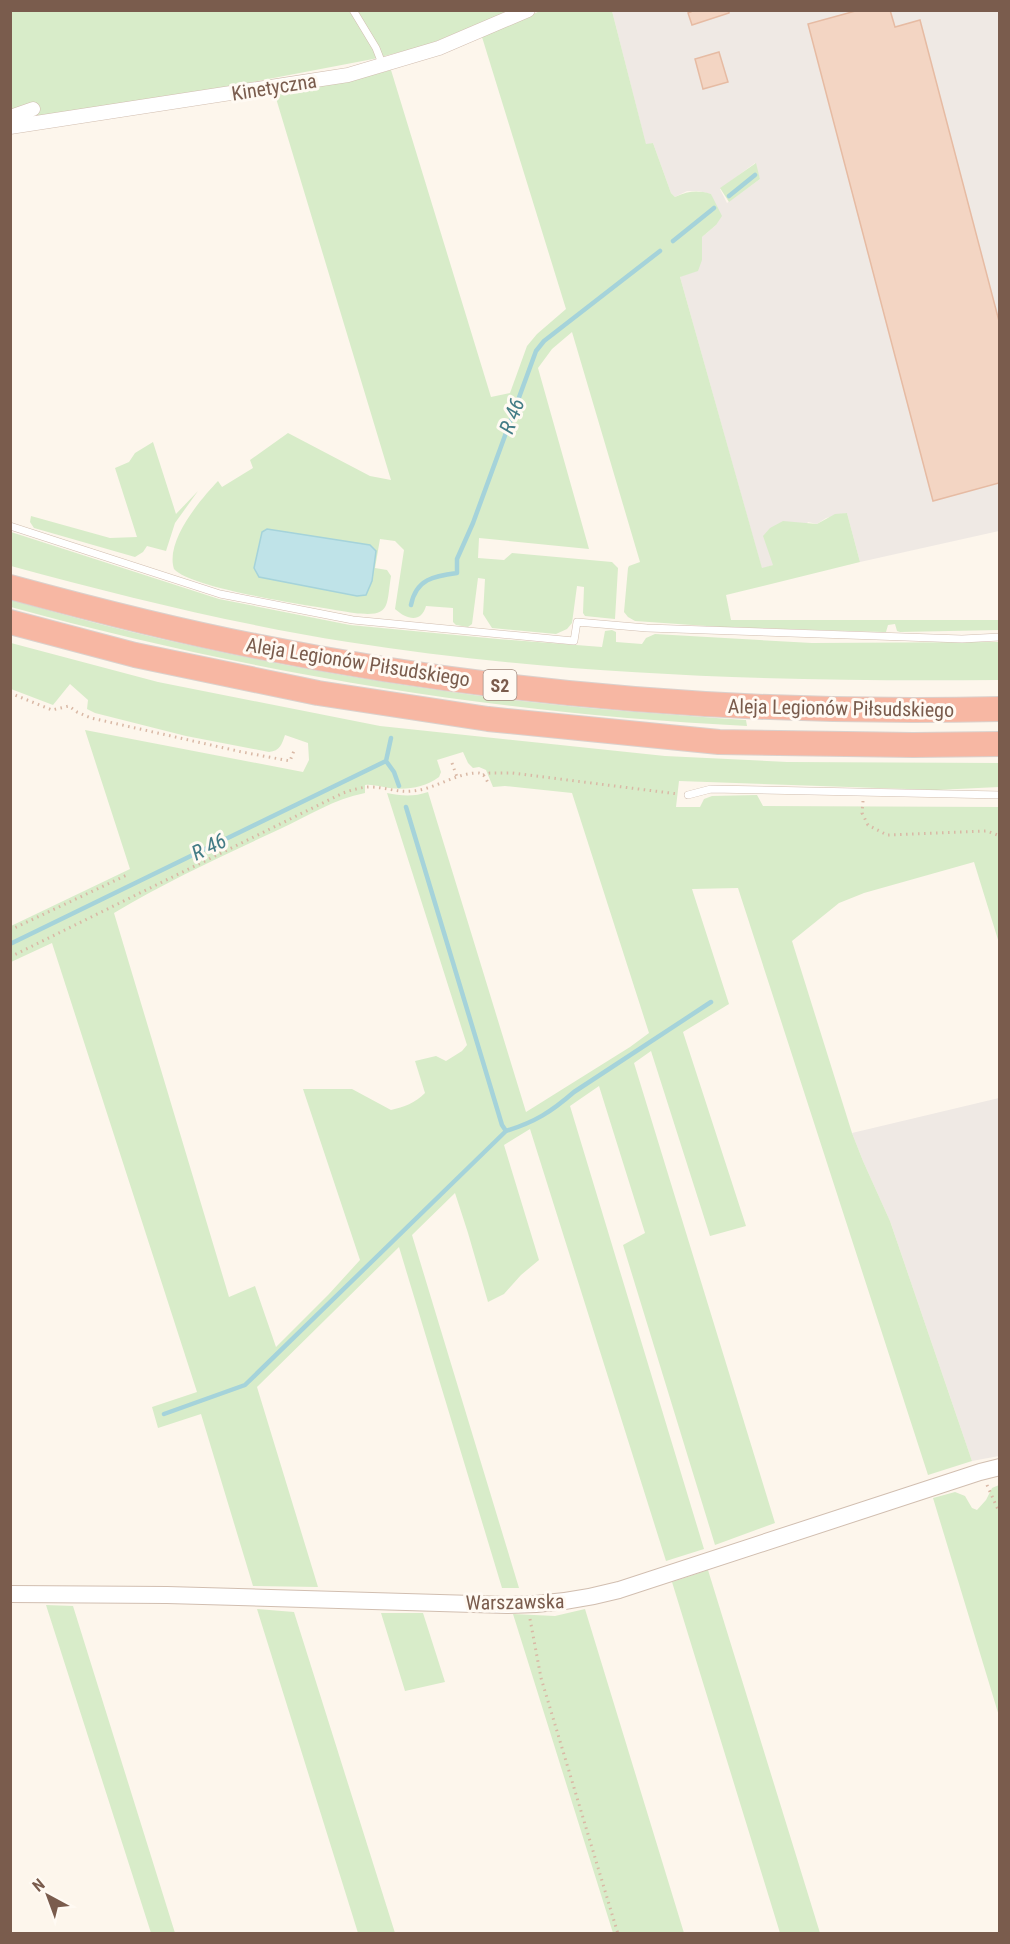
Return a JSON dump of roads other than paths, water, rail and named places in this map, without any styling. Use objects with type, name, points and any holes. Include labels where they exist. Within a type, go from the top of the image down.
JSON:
[{"type":"highway","name":"Aleja Legionów Piłsudskiego","points":[[10,587],[254,646],[519,688],[721,706],[828,711],[999,709]]},
{"type":"highway","name":"Aleja Legionów Piłsudskiego","points":[[10,622],[135,655],[318,693],[488,719],[719,742],[999,744]]},
{"type":"street","name":"Kinetyczna","points":[[10,128],[348,75],[439,48],[528,10]]},
{"type":"street","points":[[10,117],[33,109]]},
{"type":"street","name":"Warszawska","points":[[10,1594],[167,1595],[527,1605],[571,1602],[619,1590],[999,1467]]},
{"type":"lane","points":[[353,10],[376,48],[382,66]]},
{"type":"lane","points":[[10,526],[220,594],[353,620],[574,641],[577,622],[647,628],[962,639],[999,637]]},
{"type":"lane","points":[[688,795],[711,789],[999,795]]},
{"type":"water","points":[[267,529],[370,545],[376,551],[372,581],[366,595],[357,596],[259,577],[254,568],[262,532]]},
{"type":"waterway","name":"R 46","points":[[729,196],[755,175]]},
{"type":"waterway","name":"R 46","points":[[673,241],[714,208]]},
{"type":"waterway","name":"R 46","points":[[411,605],[417,589],[427,580],[457,573],[457,559],[473,523],[536,351],[544,341],[660,251]]},
{"type":"waterway","name":"R 46","points":[[386,761],[391,738]]},
{"type":"waterway","points":[[386,761],[394,772],[399,786]]},
{"type":"waterway","name":"R 46","points":[[10,944],[386,761]]},
{"type":"waterway","points":[[164,1414],[245,1385],[506,1131],[502,1125],[406,807]]},
{"type":"waterway","points":[[506,1131],[526,1124],[550,1111],[574,1092],[711,1002]]}]
